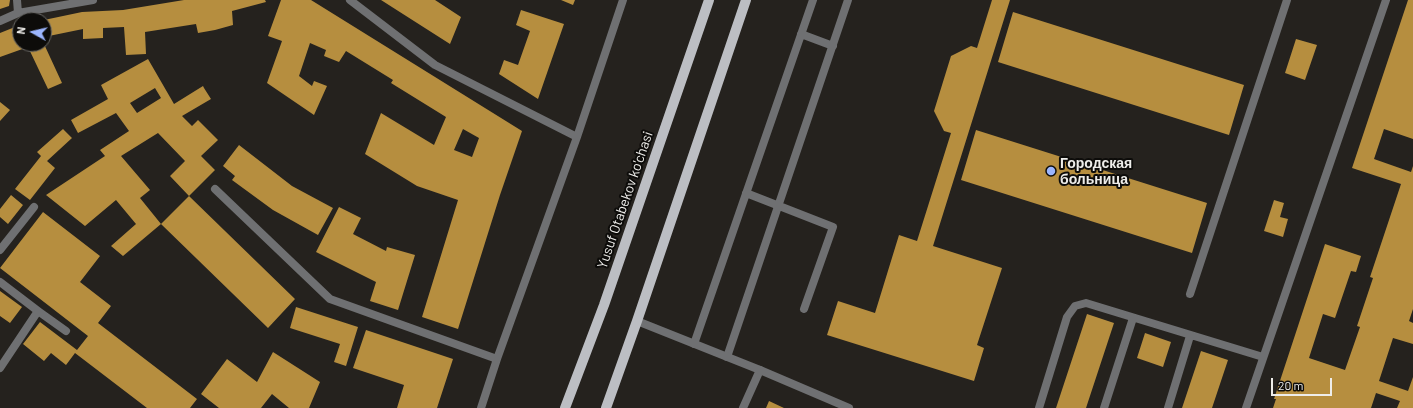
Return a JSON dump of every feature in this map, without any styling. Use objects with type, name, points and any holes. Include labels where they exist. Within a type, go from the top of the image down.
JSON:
[{"type":"main road","name":"Yusuf Otabekov ko'chasi","points":[[565,408],[604,305],[709,0]]},
{"type":"main road","points":[[606,408],[746,0]]},
{"type":"street","points":[[17,0],[18,12]]},
{"type":"street","points":[[29,12],[93,0]]},
{"type":"street","points":[[350,0],[435,65],[577,137]]},
{"type":"street","points":[[481,408],[497,359],[577,137],[623,0]]},
{"type":"street","points":[[694,344],[813,0]]},
{"type":"street","points":[[727,357],[848,0]]},
{"type":"street","points":[[1190,294],[1287,0]]},
{"type":"street","points":[[1246,408],[1386,0]]},
{"type":"street","points":[[0,21],[12,16]]},
{"type":"street","points":[[801,34],[833,46]]},
{"type":"street","points":[[215,189],[330,299],[497,359]]},
{"type":"street","points":[[746,193],[833,227],[804,309]]},
{"type":"street","points":[[0,250],[34,207]]},
{"type":"street","points":[[0,282],[66,331]]},
{"type":"street","points":[[1038,408],[1067,317],[1074,306],[1086,304],[1264,357]]},
{"type":"street","points":[[0,368],[38,311]]},
{"type":"street","points":[[1104,408],[1133,318]]},
{"type":"street","points":[[637,321],[760,370],[849,408]]},
{"type":"street","points":[[1168,408],[1190,336]]},
{"type":"street","points":[[743,408],[760,370]]},
{"type":"building","points":[[0,0],[10,0],[9,6],[0,9]]},
{"type":"building","points":[[184,0],[265,0],[266,2],[232,11],[233,25],[215,30],[198,33],[196,24],[145,32],[146,54],[126,55],[124,27],[103,28],[103,38],[83,39],[83,29],[52,35],[52,18],[82,12],[123,10]]},
{"type":"building","points":[[281,0],[311,0],[522,131],[500,195],[458,329],[422,317],[458,200],[417,186],[365,154],[381,113],[434,145],[446,117],[391,83],[393,80],[346,51],[339,62],[324,56],[326,50],[310,43],[299,76],[312,86],[314,81],[327,86],[314,115],[267,83],[282,41],[268,36]],"holes":[[[463,129],[479,138],[472,157],[454,150]]]},
{"type":"building","points":[[381,0],[435,0],[461,17],[450,44]]},
{"type":"building","points":[[561,0],[575,0],[573,5]]},
{"type":"building","points":[[992,0],[1010,0],[933,246],[1002,268],[977,345],[984,348],[974,381],[827,335],[838,301],[875,313],[899,235],[917,241],[951,133],[944,131],[934,111],[951,56],[971,46],[977,48]]},
{"type":"building","points":[[1408,0],[1413,0],[1413,139],[1384,129],[1374,159],[1411,172],[1413,166],[1413,309],[1409,321],[1413,323],[1413,344],[1393,338],[1379,381],[1408,391],[1413,377],[1413,408],[1397,408],[1400,401],[1376,393],[1371,408],[1273,408],[1276,399],[1274,399],[1325,244],[1361,256],[1356,272],[1351,271],[1335,318],[1323,314],[1309,358],[1345,370],[1360,327],[1357,326],[1373,278],[1370,277],[1401,184],[1352,168]]},
{"type":"building","points":[[521,10],[564,24],[538,99],[499,74],[504,60],[518,65],[530,31],[516,25]]},
{"type":"building","points":[[1013,12],[1244,85],[1229,135],[998,62]]},
{"type":"building","points":[[12,28],[12,52],[14,52],[0,57],[0,33]]},
{"type":"building","points":[[1296,39],[1317,45],[1305,80],[1285,73]]},
{"type":"building","points":[[30,52],[48,52],[62,83],[48,89]]},
{"type":"building","points":[[148,59],[174,104],[203,86],[211,99],[182,116],[192,126],[198,120],[218,140],[201,156],[215,170],[189,196],[170,176],[185,161],[158,133],[121,156],[150,190],[140,198],[161,224],[123,256],[111,246],[136,224],[116,200],[85,226],[46,195],[105,156],[100,150],[129,131],[116,113],[78,133],[71,120],[108,99],[101,85]],"holes":[[[155,88],[161,98],[137,113],[130,103]]]},
{"type":"building","points":[[0,102],[10,110],[0,121]]},
{"type":"building","points":[[63,129],[72,138],[47,161],[55,168],[30,200],[15,189],[41,156],[37,152]]},
{"type":"building","points":[[976,130],[1207,203],[1192,253],[961,180]]},
{"type":"building","points":[[239,145],[292,186],[333,208],[318,235],[273,210],[232,180],[235,176],[223,166]]},
{"type":"building","points":[[11,195],[23,205],[8,224],[0,217],[0,209]]},
{"type":"building","points":[[189,196],[295,299],[268,328],[161,224]]},
{"type":"building","points":[[1274,200],[1284,203],[1280,217],[1288,219],[1283,237],[1264,231]]},
{"type":"building","points":[[339,207],[361,218],[353,234],[386,251],[387,247],[415,255],[398,310],[370,301],[376,282],[316,252]]},
{"type":"building","points":[[43,212],[100,256],[80,282],[111,306],[98,323],[197,399],[190,408],[147,408],[75,353],[66,365],[51,353],[44,361],[23,344],[40,322],[77,350],[88,336],[0,268]]},
{"type":"building","points":[[0,291],[22,307],[10,323],[0,316]]},
{"type":"building","points":[[296,307],[358,327],[346,366],[334,362],[340,344],[290,328]]},
{"type":"building","points":[[1087,314],[1114,323],[1086,408],[1056,408]]},
{"type":"building","points":[[366,330],[453,359],[437,408],[397,408],[404,385],[353,368]]},
{"type":"building","points":[[1145,333],[1171,342],[1163,367],[1137,358]]},
{"type":"building","points":[[1201,351],[1228,360],[1212,408],[1182,408]]},
{"type":"building","points":[[273,352],[320,382],[309,408],[289,408],[272,394],[261,408],[219,408],[201,394],[227,359],[257,382]]},
{"type":"building","points":[[769,401],[784,408],[766,408]]},
{"type":"place","name":"Городская больница","points":[[1051,171]]}]
